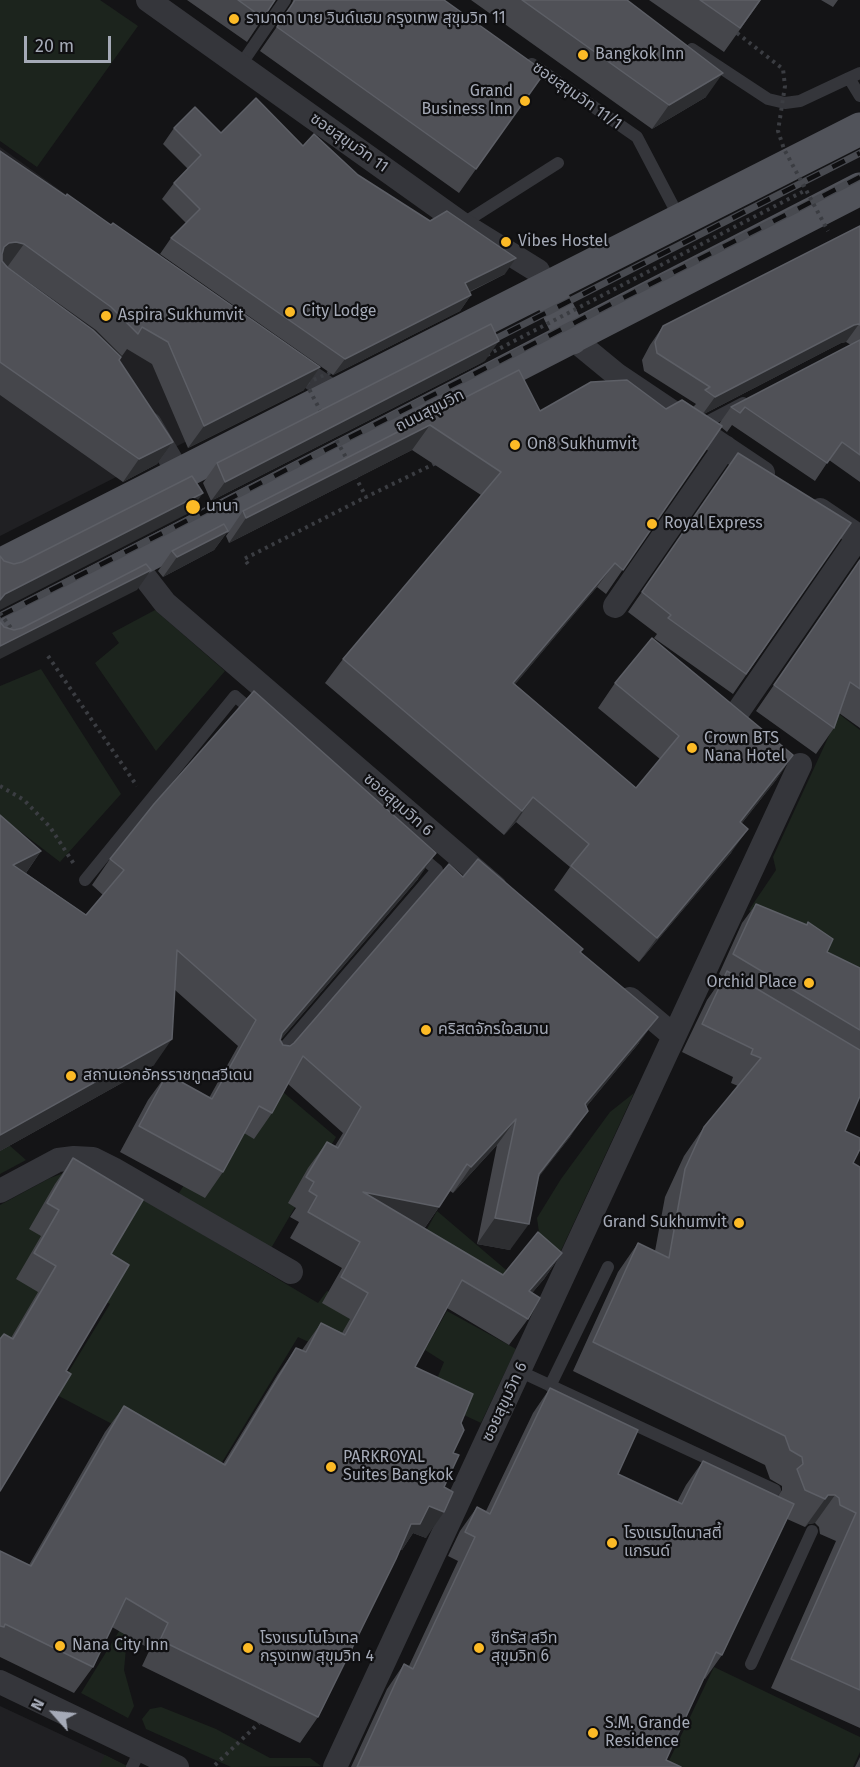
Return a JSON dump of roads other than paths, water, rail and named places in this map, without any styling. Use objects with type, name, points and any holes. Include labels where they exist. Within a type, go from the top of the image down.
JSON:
[{"type":"main road","points":[[0,565],[179,474],[331,401],[860,129]]},
{"type":"main road","name":"ถนนสุขุมวิท","points":[[9,634],[134,562],[860,189]]},
{"type":"main road","points":[[547,288],[572,338]]},
{"type":"street","name":"ซอยสุขุมวิท 11","points":[[148,0],[462,224],[538,271],[547,288]]},
{"type":"street","points":[[572,338],[617,375],[859,536],[739,710]]},
{"type":"street","points":[[269,349],[331,401]]},
{"type":"street","points":[[141,407],[179,474]]},
{"type":"street","points":[[615,606],[725,447]]},
{"type":"street","name":"ซอยสุขุมวิท 6","points":[[134,562],[165,603],[509,899]]},
{"type":"street","name":"ซอยสุขุมวิท 6","points":[[335,1767],[674,1036],[711,986],[800,765]]},
{"type":"street","points":[[610,983],[674,1036]]},
{"type":"street","points":[[0,1191],[58,1160],[93,1159],[291,1272]]},
{"type":"street","points":[[0,1682],[136,1758],[177,1767]]},
{"type":"lane","points":[[240,66],[285,0]]},
{"type":"lane","points":[[692,49],[768,99],[785,103],[800,101],[855,76],[860,96]]},
{"type":"lane","name":"ซอยสุขุมวิท 11/1","points":[[518,54],[637,137],[681,220]]},
{"type":"lane","points":[[462,224],[558,163]]},
{"type":"lane","points":[[695,428],[755,396]]},
{"type":"lane","points":[[85,880],[235,696],[269,725]]},
{"type":"lane","points":[[410,847],[437,870]]},
{"type":"lane","points":[[270,1064],[454,853]]},
{"type":"lane","points":[[550,1386],[609,1267]]},
{"type":"lane","points":[[519,1371],[774,1490]]},
{"type":"lane","points":[[751,1664],[812,1530]]},
{"type":"railway","points":[[483,345],[860,153]]},
{"type":"railway","points":[[0,616],[860,177]]},
{"type":"place","name":"รามาดา บาย วินด์แฮม กรุงเทพ สุขุมวิท 11","points":[[234,19]]},
{"type":"place","name":"Bangkok Inn","points":[[583,55]]},
{"type":"place","name":"Grand Business Inn","points":[[525,101]]},
{"type":"place","name":"Vibes Hostel","points":[[506,242]]},
{"type":"place","name":"City Lodge","points":[[290,312]]},
{"type":"place","name":"Aspira Sukhumvit","points":[[106,316]]},
{"type":"place","name":"On8 Sukhumvit","points":[[515,445]]},
{"type":"place","name":"นานา","points":[[193,507]]},
{"type":"place","name":"Royal Express","points":[[652,524]]},
{"type":"place","name":"Crown BTS Nana Hotel","points":[[692,748]]},
{"type":"place","name":"Orchid Place","points":[[809,983]]},
{"type":"place","name":"คริสตจักรใจสมาน","points":[[426,1030]]},
{"type":"place","name":"สถานเอกอัครราชทูตสวีเดน","points":[[71,1076]]},
{"type":"place","name":"Grand Sukhumvit","points":[[739,1223]]},
{"type":"place","name":"PARKROYAL Suites Bangkok","points":[[331,1467]]},
{"type":"place","name":"โรงแรมไดนาสตี้ แกรนด์","points":[[612,1543]]},
{"type":"place","name":"Nana City Inn","points":[[60,1646]]},
{"type":"place","name":"โรงแรมโนโวเทล กรุงเทพ สุขุมวิท 4","points":[[248,1648]]},
{"type":"place","name":"ซีทรัส สวีท สุขุมวิท 6","points":[[479,1648]]},
{"type":"place","name":"S.M. Grande Residence","points":[[593,1733]]}]
